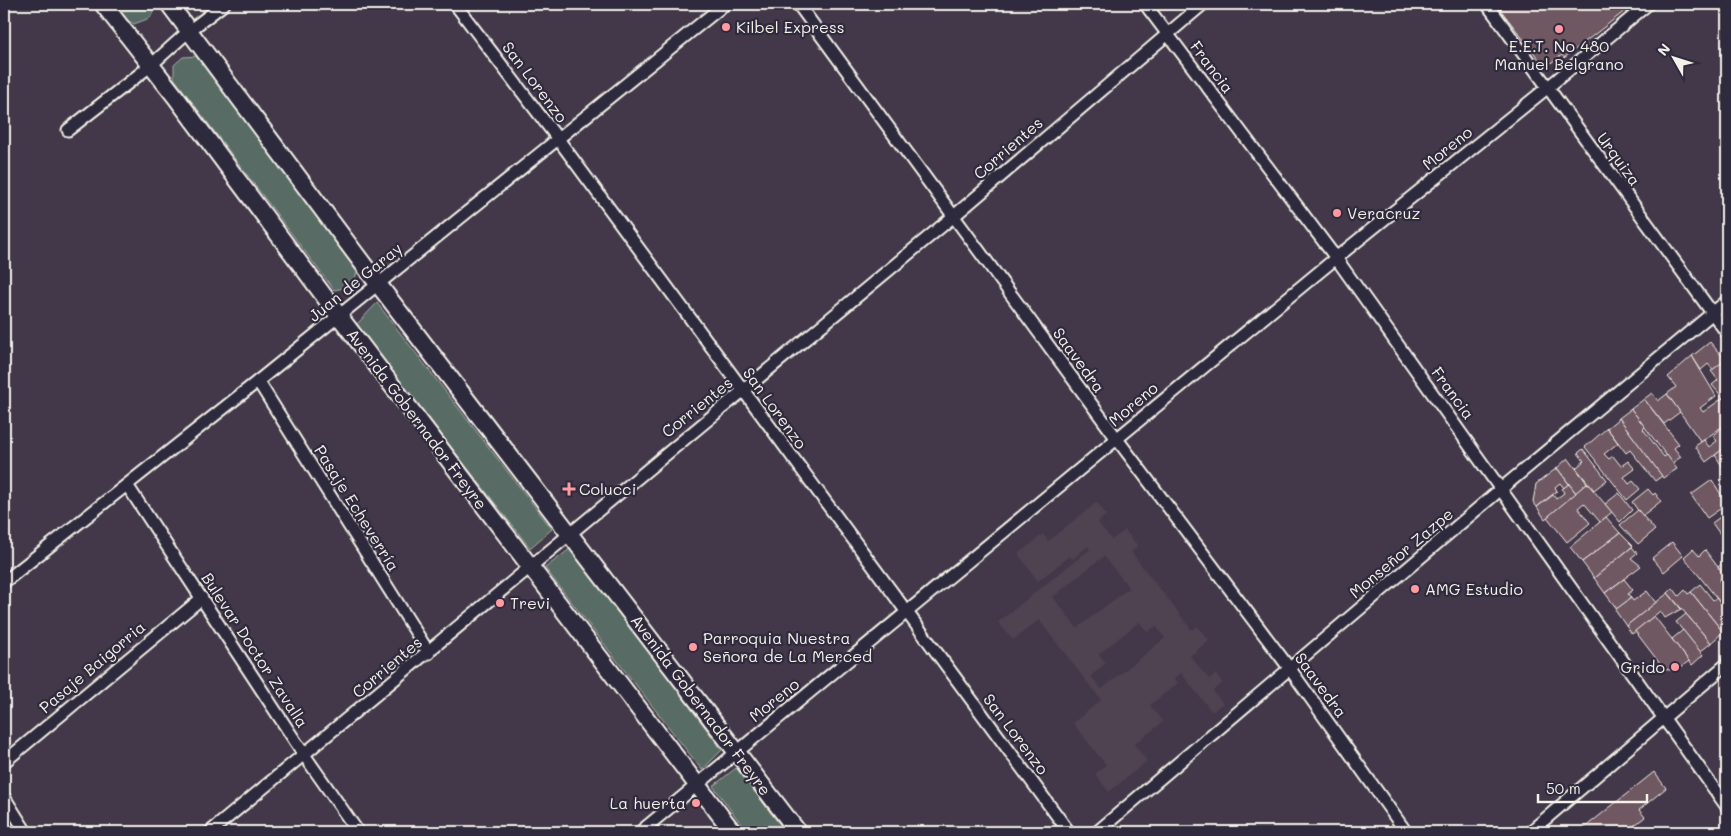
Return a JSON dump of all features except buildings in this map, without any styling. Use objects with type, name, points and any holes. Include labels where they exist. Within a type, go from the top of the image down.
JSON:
[{"type":"main road","name":"Avenida Gobernador Freyre","points":[[103,4],[175,96],[530,568],[734,832]]},
{"type":"main road","name":"Avenida Gobernador Freyre","points":[[169,4],[378,284],[738,751],[798,832]]},
{"type":"street","points":[[68,130],[150,66],[189,31],[224,4]]},
{"type":"street","name":"San Lorenzo","points":[[455,4],[558,139],[1069,832]]},
{"type":"street","name":"Juan de Garay","points":[[4,582],[258,381],[725,4]]},
{"type":"street","name":"Saavedra","points":[[798,4],[1117,439],[1290,669],[1406,832]]},
{"type":"street","name":"Francia","points":[[1145,4],[1336,258],[1727,807]]},
{"type":"street","name":"Corrientes","points":[[210,832],[305,756],[570,533],[954,216],[1203,4]]},
{"type":"street","name":"Urquiza","points":[[1487,4],[1727,333]]},
{"type":"street","name":"Moreno","points":[[640,832],[1336,258],[1648,4]]},
{"type":"street","name":"Monseñor Zazpe","points":[[1097,832],[1727,301]]},
{"type":"street","name":"Pasaje Echeverría","points":[[258,381],[429,653]]},
{"type":"street","name":"Bulevar Doctor Zavalla","points":[[127,485],[305,756],[358,832]]},
{"type":"street","name":"Pasaje Baigorria","points":[[4,762],[202,598]]},
{"type":"street","points":[[1530,832],[1727,664]]},
{"type":"street","points":[[4,797],[26,832]]},
{"type":"shaded area","points":[[187,4],[211,4],[204,9],[191,9]]},
{"type":"shaded area","points":[[1097,502],[1106,515],[1098,522],[1112,540],[1125,530],[1138,546],[1131,552],[1192,630],[1197,626],[1209,640],[1190,656],[1209,679],[1216,674],[1223,683],[1213,691],[1223,703],[1212,712],[1181,673],[1174,678],[1178,683],[1150,705],[1163,722],[1134,744],[1147,761],[1109,792],[1095,774],[1106,765],[1073,723],[1101,700],[1039,620],[1013,640],[998,622],[1090,549],[1088,546],[1073,559],[1070,556],[1038,581],[1018,554],[1043,534],[1048,541]],"holes":[[[1104,556],[1129,588],[1077,628],[1053,597]],[[1139,622],[1148,632],[1156,626],[1165,638],[1102,689],[1091,676],[1106,663],[1099,654]]]},
{"type":"green space","points":[[115,4],[157,5],[150,18],[134,24],[127,20]]},
{"type":"green space","points":[[198,56],[358,269],[353,283],[344,288],[334,290],[174,78],[174,65],[183,57]]},
{"type":"green space","points":[[377,303],[552,529],[530,548],[356,325]]},
{"type":"green space","points":[[571,548],[722,750],[702,770],[545,568]]},
{"type":"green space","points":[[736,768],[786,832],[747,832],[713,786]]},
{"type":"place","name":"Kilbel Express","points":[[726,27]]},
{"type":"place","name":"E.E.T. No 480 Manuel Belgrano","points":[[1559,29]]},
{"type":"place","name":"Veracruz","points":[[1337,213]]},
{"type":"place","name":"Colucci","points":[[569,489]]},
{"type":"place","name":"AMG Estudio","points":[[1415,589]]},
{"type":"place","name":"Trevi","points":[[500,603]]},
{"type":"place","name":"Parroquia Nuestra Señora de La Merced","points":[[693,647]]},
{"type":"place","name":"Grido","points":[[1675,667]]},
{"type":"place","name":"La huerta","points":[[696,803]]}]
